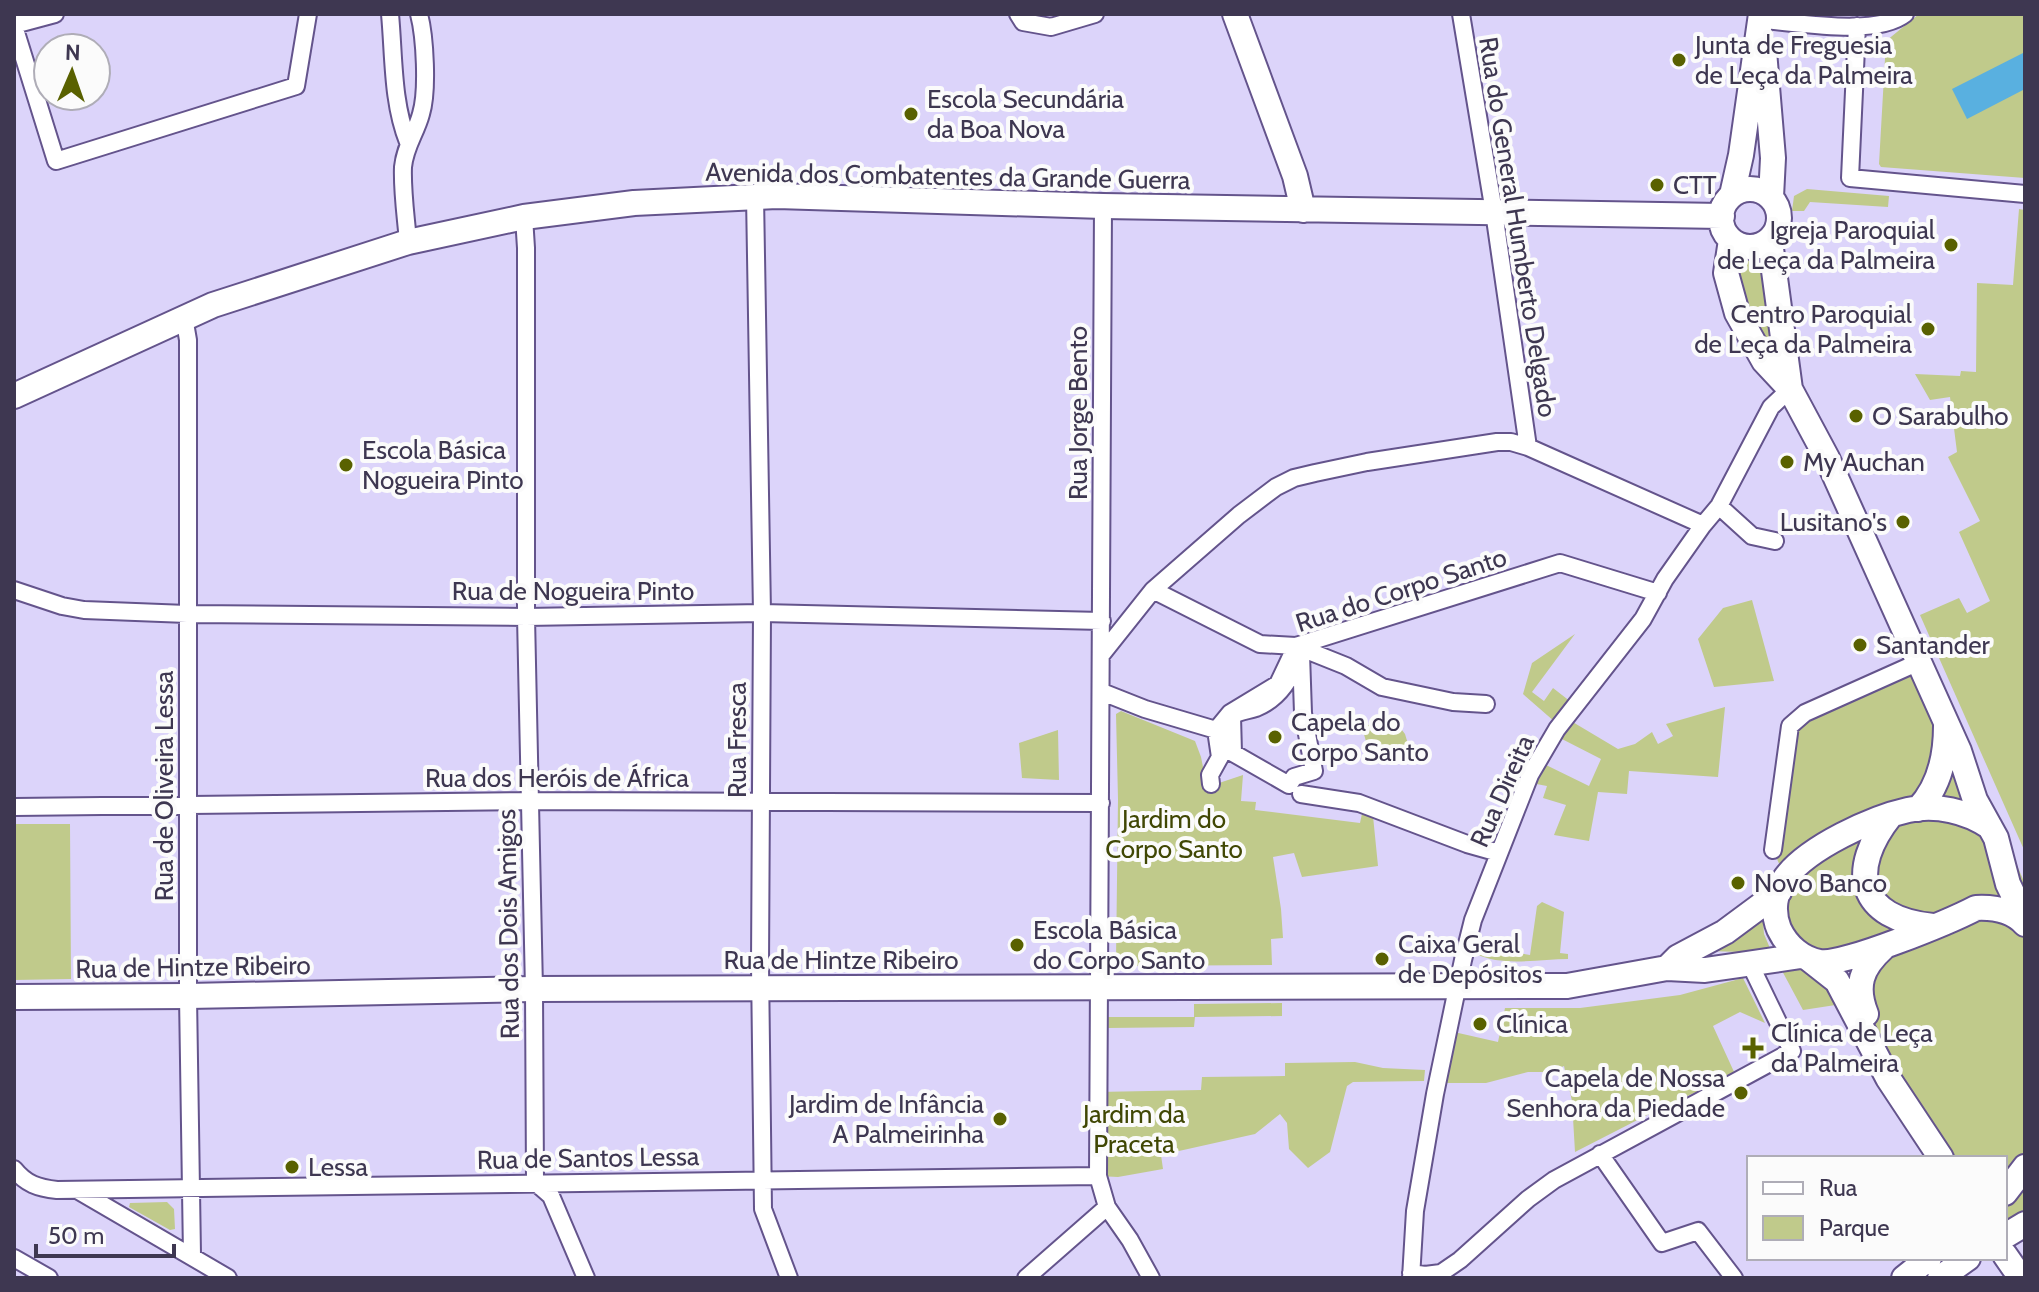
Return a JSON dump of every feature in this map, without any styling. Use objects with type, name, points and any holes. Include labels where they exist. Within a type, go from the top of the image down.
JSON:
[{"type":"main road","points":[[1235,14],[1295,176],[1303,210]]},
{"type":"main road","points":[[1761,17],[1773,158],[1771,197]]},
{"type":"main road","points":[[1761,17],[1722,225],[1738,245],[1755,248],[1770,241]]},
{"type":"main road","points":[[1727,206],[1739,191],[1756,189],[1771,197],[1778,207],[1778,223],[1770,241],[1790,389]]},
{"type":"main road","name":"Avenida dos Combatentes da Grande Guerra","points":[[14,396],[184,317],[408,242],[524,217],[634,203],[755,196],[1103,206],[1494,212],[1727,206]]},
{"type":"main road","points":[[1731,240],[1726,273],[1737,313],[1764,361],[1790,389],[1840,486],[1959,751],[1975,800],[2001,849],[2008,884],[2025,922]]},
{"type":"main road","points":[[1918,809],[1927,800],[1939,775],[1946,742],[1946,723]]},
{"type":"main road","points":[[1990,827],[1974,816],[1943,809],[1918,809],[1891,815],[1868,850],[1864,863],[1866,888],[1888,914],[1918,925],[1933,926],[1970,911],[1991,907],[2009,912],[2025,922]]},
{"type":"main road","name":"Rua de Hintze Ribeiro","points":[[1667,968],[1678,957],[1725,932],[1779,892],[1785,877],[1810,855],[1850,832],[1891,815]]},
{"type":"main road","points":[[1970,911],[1996,890],[2001,849]]},
{"type":"main road","points":[[1779,892],[1774,912],[1778,927],[1790,946],[1837,981],[1888,1078],[1940,1156]]},
{"type":"main road","name":"Rua de Hintze Ribeiro","points":[[14,997],[534,989],[1567,986],[1667,968],[1705,970],[1805,957],[1829,963],[1933,926]]},
{"type":"main road","points":[[1893,942],[1875,955],[1864,969],[1860,979],[1860,996],[1906,1104]]},
{"type":"main road","points":[[2007,1190],[2025,1167]]},
{"type":"main road","points":[[2007,1235],[2025,1224]]},
{"type":"main road","points":[[2007,1258],[2021,1278]]},
{"type":"main road","points":[[1904,1278],[1926,1260]]},
{"type":"main road","points":[[1940,1278],[1965,1260]]},
{"type":"street","points":[[55,14],[14,26],[56,161],[296,86],[308,14]]},
{"type":"street","points":[[390,14],[397,104],[400,124],[408,142]]},
{"type":"street","points":[[408,242],[403,166],[408,142],[418,126],[423,109],[423,40],[419,14]]},
{"type":"street","points":[[1018,14],[1023,22],[1051,27],[1095,14]]},
{"type":"street","name":"Rua do General Humberto Delgado","points":[[1461,14],[1528,447]]},
{"type":"street","points":[[1761,17],[1857,26],[1895,21],[1905,14]]},
{"type":"street","points":[[1857,26],[1850,178],[2025,194]]},
{"type":"street","name":"Rua Fresca","points":[[755,196],[762,613],[762,1180],[763,1209],[789,1278]]},
{"type":"street","name":"Rua Jorge Bento","points":[[1102,621],[1103,206]]},
{"type":"street","name":"Rua dos Dois Amigos","points":[[524,217],[526,617],[535,1182]]},
{"type":"street","name":"Rua de Oliveira Lessa","points":[[184,317],[188,340],[188,996],[192,1255]]},
{"type":"street","name":"Rua Direita","points":[[1411,1276],[1415,1211],[1457,987],[1473,920],[1530,775],[1557,729],[1621,650],[1703,525],[1719,506],[1771,407],[1790,389]]},
{"type":"street","points":[[1102,654],[1153,590],[1239,515],[1276,487],[1294,478],[1454,448],[1511,442],[1703,525]]},
{"type":"street","points":[[1719,506],[1752,536],[1775,541]]},
{"type":"street","name":"Rua do Corpo Santo","points":[[1216,730],[1230,713],[1278,684],[1296,646],[1560,563],[1658,593]]},
{"type":"street","name":"Rua de Nogueira Pinto","points":[[14,590],[62,606],[187,614],[526,617],[762,613],[1102,621]]},
{"type":"street","points":[[1153,590],[1260,644],[1296,646],[1346,666],[1382,687],[1453,702],[1486,704]]},
{"type":"street","points":[[1102,621],[1098,1176],[1107,1207],[1151,1278]]},
{"type":"street","points":[[1301,654],[1303,713],[1314,771],[1294,777],[1289,785],[1233,753],[1232,716],[1261,706],[1289,684],[1301,654]]},
{"type":"street","points":[[1773,850],[1790,726],[1805,713],[1919,662]]},
{"type":"street","points":[[1102,692],[1145,709],[1216,730],[1220,757],[1210,775],[1211,784]]},
{"type":"street","points":[[1301,794],[1359,803],[1499,853]]},
{"type":"street","name":"Rua dos Heróis de África","points":[[14,807],[530,801],[1101,803]]},
{"type":"street","points":[[1411,1276],[1441,1273],[1460,1260],[1528,1199],[1600,1154],[1792,1051],[1750,964]]},
{"type":"street","points":[[1600,1154],[1662,1243],[1698,1231],[1734,1278]]},
{"type":"street","name":"Rua de Santos Lessa","points":[[14,1169],[21,1178],[37,1187],[78,1190],[1098,1176]]},
{"type":"street","points":[[535,1182],[551,1196],[586,1278]]},
{"type":"street","points":[[78,1190],[228,1278]]},
{"type":"street","points":[[1026,1278],[1107,1207]]},
{"type":"street","points":[[14,1258],[49,1278]]},
{"type":"green space","points":[[1919,14],[2025,14],[2025,178],[1881,167],[1879,164],[1886,41]]},
{"type":"green space","points":[[1807,189],[1889,196],[1888,207],[1810,202],[1804,211],[1792,211],[1794,196]]},
{"type":"green space","points":[[2019,209],[2025,210],[2025,852],[1920,615],[1959,598],[1967,613],[1990,601],[1959,532],[1980,521],[1948,457],[1957,452],[1950,397],[1930,400],[1915,374],[1960,376],[1961,371],[1976,372],[1977,283],[2013,285]]},
{"type":"green space","points":[[1738,245],[1763,246],[1790,389],[1737,313]]},
{"type":"green space","points":[[1752,600],[1774,681],[1714,687],[1698,639],[1723,608]]},
{"type":"green space","points":[[1575,634],[1532,692],[1544,701],[1553,688],[1571,702],[1555,722],[1523,694],[1532,663]]},
{"type":"green space","points":[[1919,662],[1952,713],[2025,884],[2025,1224],[2007,1235],[2007,1156],[1939,1156],[1869,1022],[1864,969],[1783,936],[1785,877],[1773,850],[1790,726]]},
{"type":"green space","points":[[1725,707],[1718,777],[1629,771],[1627,794],[1598,792],[1589,841],[1554,835],[1566,805],[1543,798],[1547,786],[1531,783],[1544,764],[1589,786],[1601,759],[1558,737],[1571,721],[1618,749],[1635,744],[1652,732],[1658,744],[1673,736],[1666,724]]},
{"type":"green space","name":"Jardim do Corpo Santo","points":[[1121,711],[1195,741],[1207,787],[1243,775],[1241,801],[1256,802],[1255,810],[1360,823],[1363,809],[1373,816],[1378,866],[1302,877],[1294,853],[1273,857],[1283,938],[1271,939],[1272,965],[1119,966],[1116,961],[1116,714]]},
{"type":"green space","points":[[1392,717],[1405,734],[1408,744],[1370,756],[1362,727]]},
{"type":"green space","points":[[1058,730],[1059,780],[1022,778],[1019,743]]},
{"type":"green space","points":[[14,824],[70,824],[71,979],[14,980]]},
{"type":"green space","points":[[1542,902],[1564,912],[1560,953],[1568,954],[1568,959],[1510,961],[1476,954],[1473,946],[1530,955],[1537,906]]},
{"type":"green space","points":[[1762,911],[1764,934],[1772,953],[1709,951]]},
{"type":"green space","points":[[1806,965],[1823,974],[1842,1004],[1803,1010],[1780,967]]},
{"type":"green space","points":[[1743,978],[1765,1023],[1740,1012],[1713,1026],[1735,1074],[1575,1152],[1572,1101],[1564,1066],[1551,1072],[1528,1072],[1486,1083],[1445,1083],[1454,1032],[1498,1042],[1505,1008],[1580,1008],[1680,995]]},
{"type":"green space","points":[[1282,1003],[1282,1016],[1195,1017],[1194,1027],[1108,1028],[1108,1017],[1194,1017],[1194,1004]]},
{"type":"green space","name":"Jardim da Praceta","points":[[1355,1062],[1383,1068],[1425,1070],[1424,1081],[1353,1082],[1347,1086],[1330,1152],[1308,1168],[1289,1149],[1287,1123],[1280,1114],[1255,1134],[1161,1155],[1163,1169],[1118,1177],[1098,1176],[1097,1092],[1201,1090],[1202,1077],[1285,1076],[1285,1063]]},
{"type":"green space","points":[[167,1202],[174,1209],[175,1229],[170,1230],[129,1207],[130,1203]]},
{"type":"water","points":[[2025,52],[2025,89],[1967,119],[1952,89]]},
{"type":"place","name":"Junta de Freguesia de Leça da Palmeira","points":[[1679,60]]},
{"type":"place","name":"Escola Secundária da Boa Nova","points":[[911,114]]},
{"type":"place","name":"CTT","points":[[1657,185]]},
{"type":"place","name":"Igreja Paroquial de Leça da Palmeira","points":[[1951,245]]},
{"type":"place","name":"Centro Paroquial de Leça da Palmeira","points":[[1928,329]]},
{"type":"place","name":"O Sarabulho","points":[[1856,416]]},
{"type":"place","name":"My Auchan","points":[[1787,462]]},
{"type":"place","name":"Escola Básica Nogueira Pinto","points":[[346,465]]},
{"type":"place","name":"Lusitano's","points":[[1903,522]]},
{"type":"place","name":"Santander","points":[[1860,645]]},
{"type":"place","name":"Capela do Corpo Santo","points":[[1275,737]]},
{"type":"place","name":"Novo Banco","points":[[1738,883]]},
{"type":"place","name":"Escola Básica do Corpo Santo","points":[[1017,945]]},
{"type":"place","name":"Caixa Geral de Depósitos","points":[[1382,959]]},
{"type":"place","name":"Clínica","points":[[1480,1024]]},
{"type":"place","name":"Clínica de Leça da Palmeira","points":[[1753,1048]]},
{"type":"place","name":"Capela de Nossa Senhora da Piedade","points":[[1741,1093]]},
{"type":"place","name":"Jardim de Infância A Palmeirinha","points":[[1000,1119]]},
{"type":"place","name":"Lessa","points":[[292,1167]]}]
